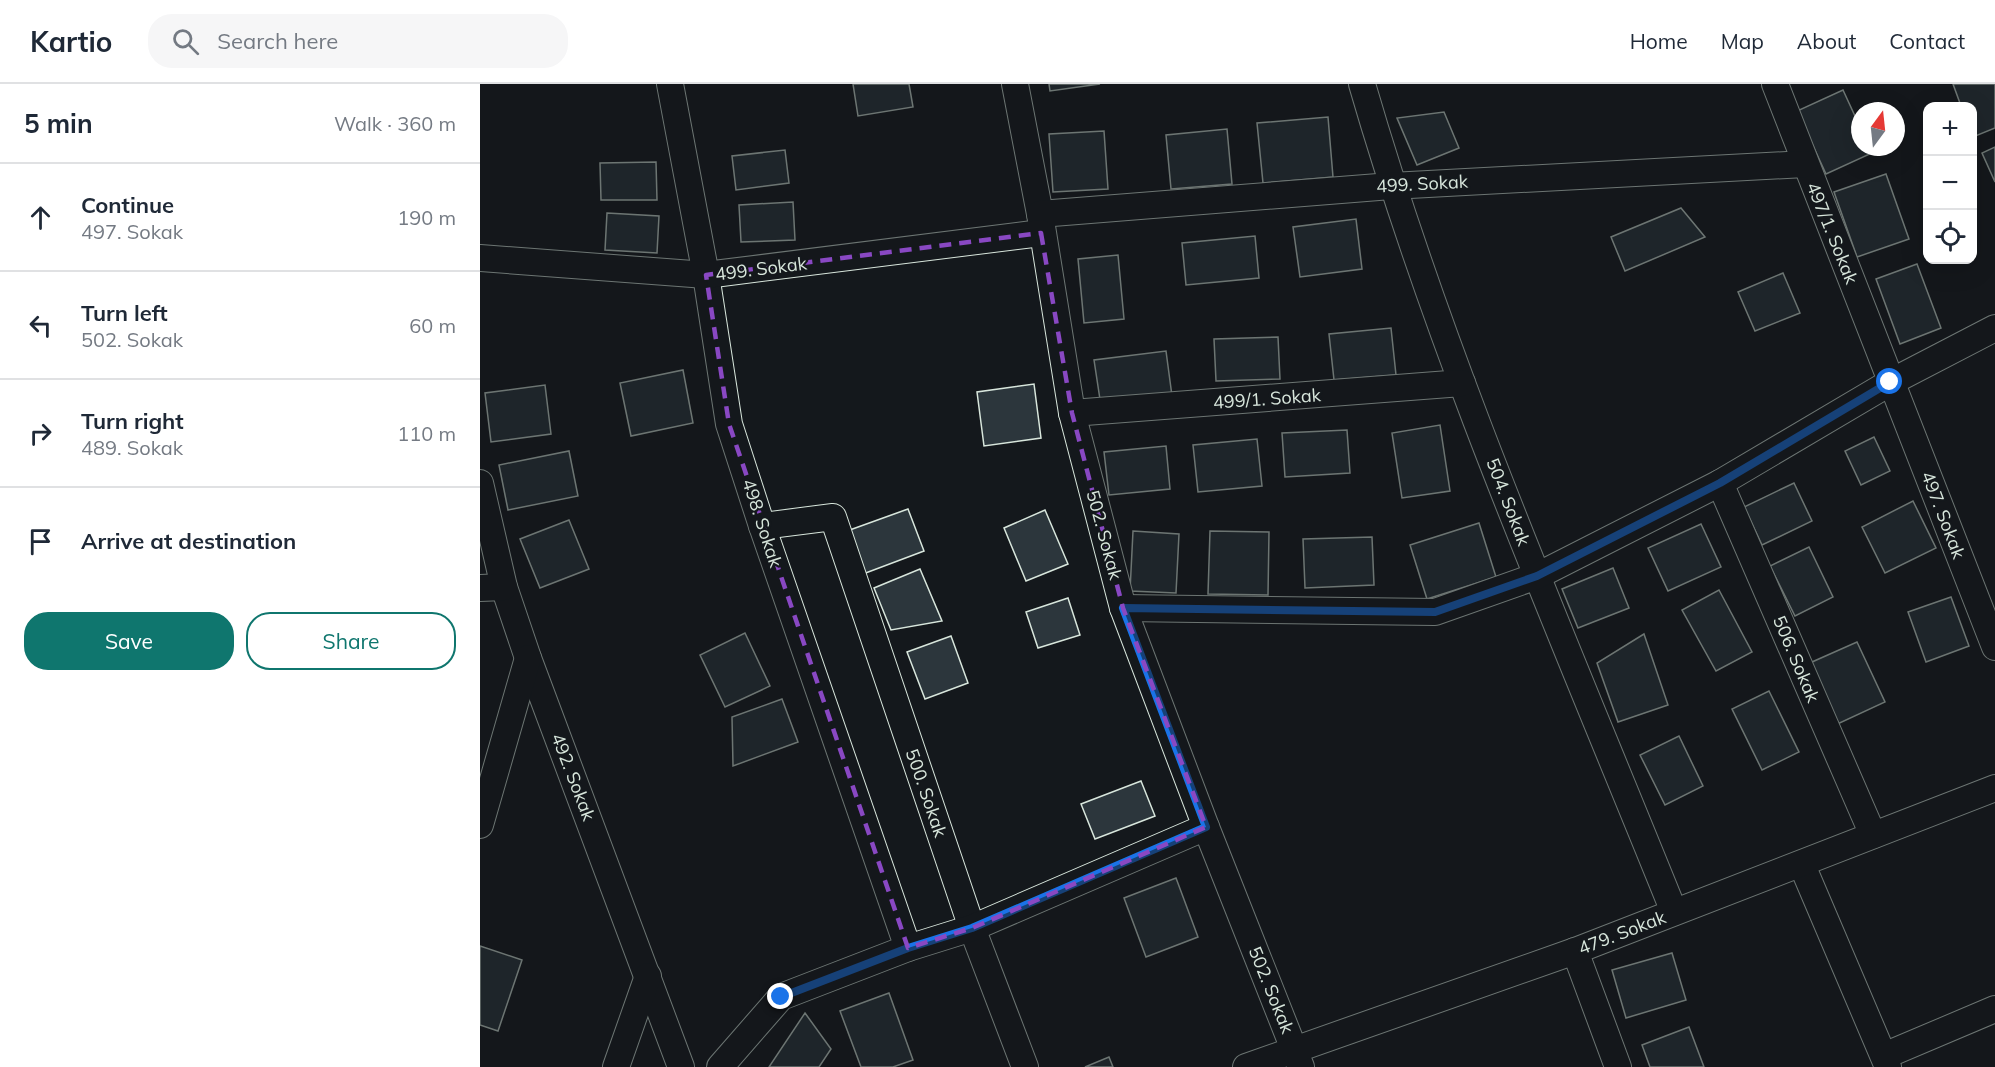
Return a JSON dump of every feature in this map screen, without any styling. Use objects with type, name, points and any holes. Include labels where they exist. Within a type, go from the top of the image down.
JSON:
[{"type":"street","name":"498. Sokak","points":[[670,84],[706,276],[729,424],[908,948]]},
{"type":"street","name":"502. Sokak","points":[[1014,84],[1041,224],[1072,413],[1123,608],[1206,827],[1298,1058]]},
{"type":"street","name":"504. Sokak","points":[[1362,84],[1391,186],[1462,383],[1537,576],[1674,912]]},
{"type":"street","name":"497/1. Sokak","points":[[1775,84],[1890,382]]},
{"type":"street","name":"499. Sokak","points":[[480,258],[706,276],[1041,224],[1391,186],[1804,164]]},
{"type":"street","points":[[1123,608],[1435,612],[1537,576],[1720,483],[1890,382],[1995,328]]},
{"type":"street","name":"497. Sokak","points":[[1890,382],[1995,648]]},
{"type":"street","name":"499/1. Sokak","points":[[1072,413],[1462,383]]},
{"type":"street","name":"492. Sokak","points":[[480,483],[492,587],[528,658],[681,1067]]},
{"type":"street","name":"506. Sokak","points":[[1720,483],[1873,835]]},
{"type":"street","name":"500. Sokak","points":[[762,526],[833,517],[972,928],[1025,1067]]},
{"type":"street","points":[[480,825],[528,658]]},
{"type":"street","name":"479. Sokak","points":[[1246,1067],[1298,1058],[1674,912],[1802,865],[1873,835],[1994,793]]},
{"type":"street","points":[[720,1067],[781,997],[908,948],[972,928],[1206,827]]},
{"type":"street","points":[[1802,865],[1886,1061],[1995,1009]]},
{"type":"street","points":[[1575,951],[1618,1067]]},
{"type":"street","points":[[616,1067],[648,976]]},
{"type":"highlighted area","points":[[1041,233],[1072,413],[1123,608],[1206,827],[972,928],[908,948],[729,424],[706,275]]},
{"type":"building","points":[[853,84],[909,84],[913,107],[858,116]]},
{"type":"building","points":[[1049,84],[1100,84],[1050,91]]},
{"type":"building","points":[[1953,84],[1995,84],[1995,128],[1977,135],[1977,102],[1960,102]]},
{"type":"building","points":[[1843,90],[1851,107],[1851,156],[1865,156],[1826,174],[1797,111]]},
{"type":"building","points":[[1444,112],[1459,148],[1417,165],[1397,118]]},
{"type":"building","points":[[1328,117],[1333,177],[1263,183],[1257,123]]},
{"type":"building","points":[[1227,129],[1232,184],[1171,189],[1166,135]]},
{"type":"building","points":[[1104,131],[1108,189],[1053,192],[1049,134]]},
{"type":"building","points":[[1995,147],[1995,182],[1982,153]]},
{"type":"building","points":[[785,150],[789,183],[736,190],[732,156]]},
{"type":"building","points":[[656,162],[657,200],[601,200],[600,163]]},
{"type":"building","points":[[1886,174],[1909,239],[1857,257],[1834,192]]},
{"type":"building","points":[[793,202],[795,240],[741,242],[739,205]]},
{"type":"building","points":[[1681,208],[1705,237],[1625,271],[1611,237]]},
{"type":"building","points":[[607,213],[659,216],[657,253],[605,250]]},
{"type":"building","points":[[1356,219],[1362,269],[1300,277],[1293,227]]},
{"type":"building","points":[[1255,236],[1259,278],[1186,285],[1182,243]]},
{"type":"building","points":[[1118,255],[1124,319],[1084,323],[1078,259]]},
{"type":"building","points":[[1917,264],[1941,328],[1900,344],[1876,279]]},
{"type":"building","points":[[1783,273],[1800,313],[1755,331],[1738,292]]},
{"type":"building","points":[[1391,328],[1396,375],[1334,380],[1329,334]]},
{"type":"building","points":[[1278,337],[1280,379],[1216,381],[1214,339]]},
{"type":"building","points":[[1166,351],[1172,396],[1101,406],[1094,360]]},
{"type":"building","points":[[683,370],[693,423],[631,436],[620,383]]},
{"type":"building","points":[[1034,384],[1041,438],[984,446],[977,392]]},
{"type":"building","points":[[545,385],[551,434],[491,442],[485,393]]},
{"type":"building","points":[[1440,425],[1450,491],[1402,498],[1392,433]]},
{"type":"building","points":[[1347,430],[1350,473],[1285,477],[1282,433]]},
{"type":"building","points":[[1874,437],[1890,471],[1861,485],[1845,451]]},
{"type":"building","points":[[1257,439],[1262,486],[1198,492],[1193,445]]},
{"type":"building","points":[[1166,446],[1170,489],[1109,495],[1104,452]]},
{"type":"building","points":[[569,451],[578,496],[508,510],[499,465]]},
{"type":"building","points":[[1794,483],[1812,521],[1762,545],[1744,507]]},
{"type":"building","points":[[1913,501],[1936,548],[1885,573],[1862,527]]},
{"type":"building","points":[[908,509],[924,551],[863,574],[847,531]]},
{"type":"building","points":[[1045,510],[1068,564],[1026,581],[1004,528]]},
{"type":"building","points":[[569,520],[589,569],[540,588],[520,539]]},
{"type":"building","points":[[1479,523],[1496,577],[1427,599],[1410,545]]},
{"type":"building","points":[[1701,524],[1721,567],[1668,591],[1648,548]]},
{"type":"building","points":[[1133,531],[1179,534],[1176,593],[1130,591]]},
{"type":"building","points":[[1210,531],[1269,532],[1268,595],[1208,594]]},
{"type":"building","points":[[1372,537],[1374,585],[1305,588],[1303,539]]},
{"type":"building","points":[[1809,547],[1833,597],[1795,616],[1770,566]]},
{"type":"building","points":[[1613,568],[1629,608],[1578,628],[1562,589]]},
{"type":"building","points":[[920,569],[942,621],[891,630],[874,588]]},
{"type":"building","points":[[1719,590],[1752,652],[1716,671],[1682,610]]},
{"type":"building","points":[[1951,597],[1969,646],[1926,662],[1908,612]]},
{"type":"building","points":[[1068,598],[1080,635],[1038,648],[1026,612]]},
{"type":"building","points":[[745,633],[770,686],[725,707],[700,655]]},
{"type":"building","points":[[1644,634],[1668,705],[1618,722],[1597,663]]},
{"type":"building","points":[[951,636],[968,683],[925,699],[907,652]]},
{"type":"building","points":[[1857,642],[1885,702],[1831,727],[1803,666]]},
{"type":"building","points":[[1769,691],[1799,752],[1762,770],[1732,709]]},
{"type":"building","points":[[782,699],[798,742],[733,766],[732,717]]},
{"type":"building","points":[[1679,736],[1703,786],[1665,805],[1640,755]]},
{"type":"building","points":[[1141,781],[1155,816],[1095,839],[1081,804]]},
{"type":"building","points":[[1176,878],[1198,937],[1146,957],[1124,898]]},
{"type":"building","points":[[480,946],[522,960],[498,1031],[480,1025]]},
{"type":"building","points":[[1672,953],[1686,1000],[1626,1018],[1612,970]]},
{"type":"building","points":[[889,993],[913,1060],[893,1067],[861,1067],[840,1011]]},
{"type":"building","points":[[805,1013],[831,1049],[819,1067],[769,1067]]},
{"type":"building","points":[[1689,1027],[1704,1067],[1650,1067],[1642,1045]]},
{"type":"building","points":[[1109,1057],[1113,1067],[1085,1067]]},
{"type":"route","points":[[781,997],[908,948],[972,928],[1206,827],[1123,608],[1435,612],[1537,576],[1720,483],[1890,382]]}]
